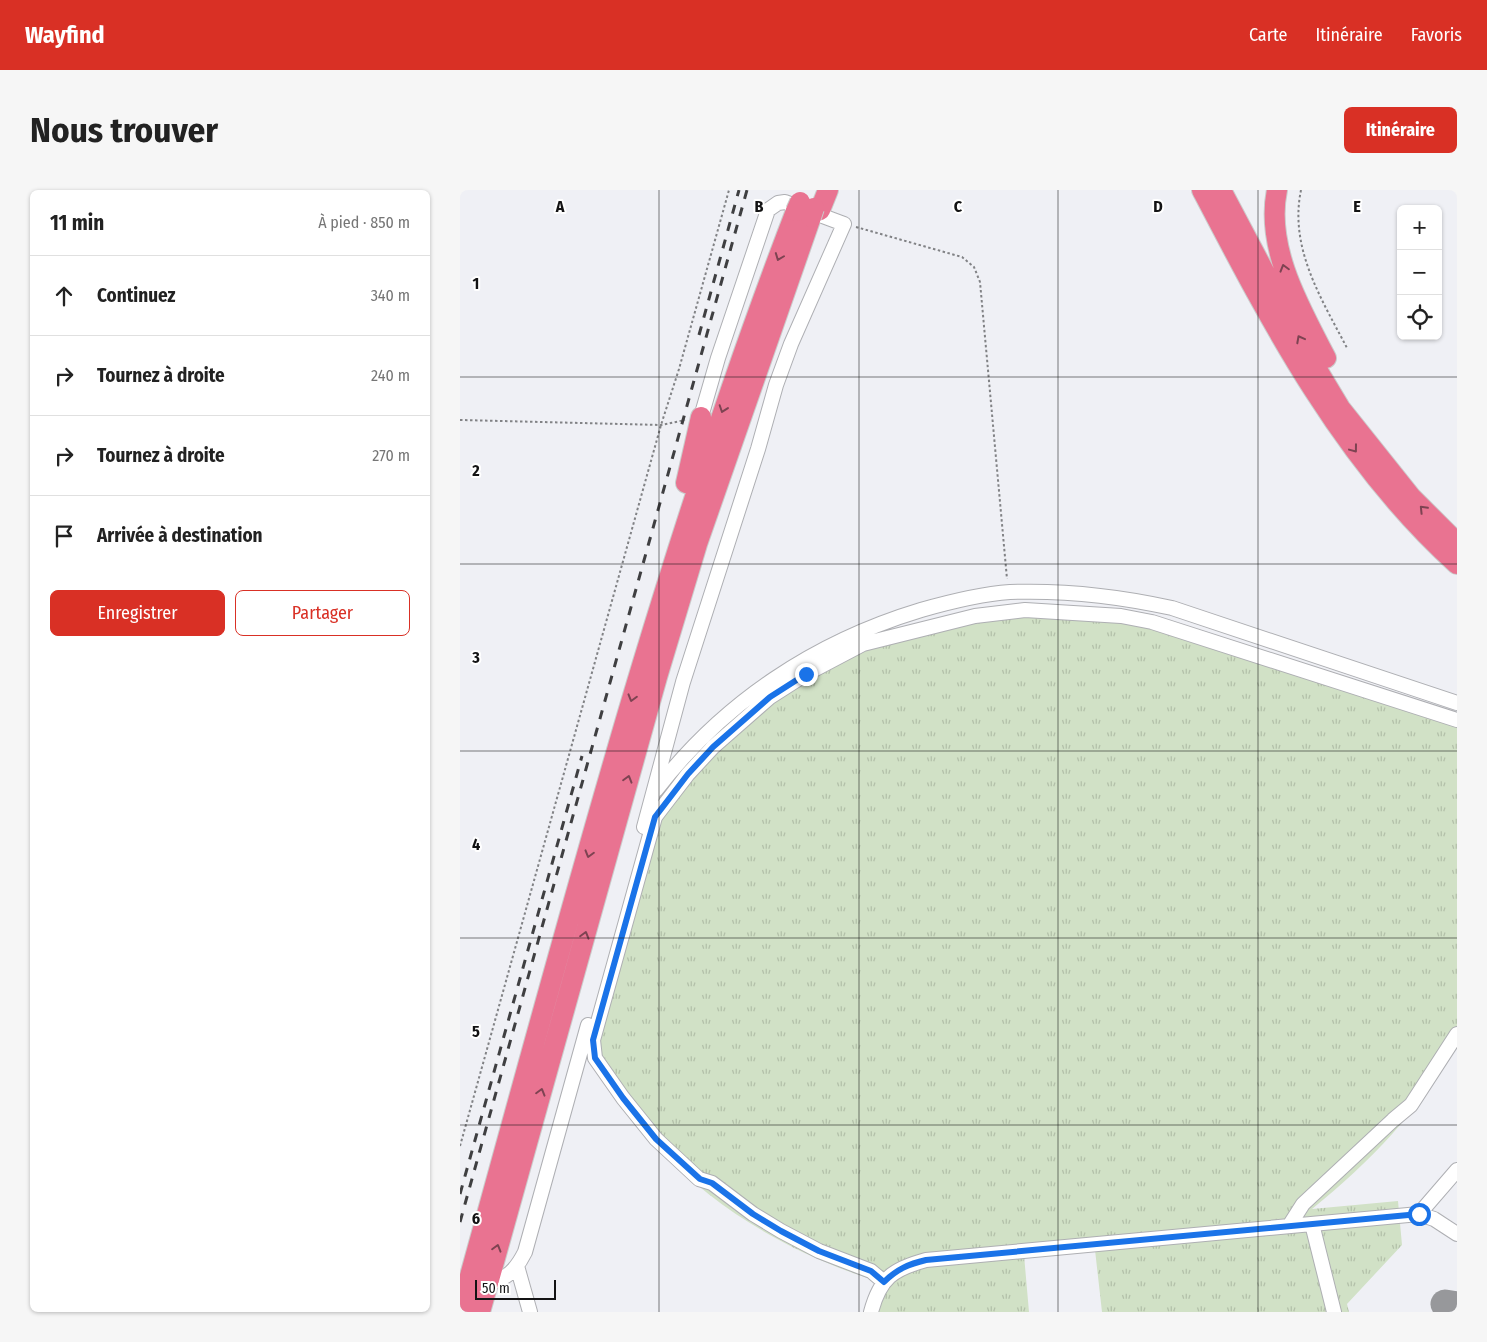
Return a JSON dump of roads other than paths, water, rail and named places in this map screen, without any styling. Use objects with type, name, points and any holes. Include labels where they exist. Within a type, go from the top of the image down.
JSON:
[{"type":"highway","points":[[460,1312],[639,673],[681,536],[724,405],[810,206],[828,190]]},
{"type":"highway","points":[[1194,190],[1235,254]]},
{"type":"highway","points":[[1202,190],[1253,289],[1331,418],[1402,511],[1457,564]]},
{"type":"highway","points":[[1221,190],[1310,358],[1340,408],[1411,497],[1457,543]]},
{"type":"highway","points":[[1277,190],[1277,243],[1287,276],[1315,337],[1376,452]]},
{"type":"highway","points":[[480,1312],[657,677],[697,544],[786,289],[810,206]]},
{"type":"highway","points":[[639,673],[701,417]]},
{"type":"street","points":[[488,1283],[507,1277],[517,1266],[527,1242],[683,682],[748,483],[776,385],[791,344],[844,224],[785,202],[778,203],[768,210],[712,376],[701,417]]},
{"type":"street","points":[[653,795],[692,749],[724,718],[761,687],[805,658],[850,635],[907,614],[972,598],[1008,592],[1085,593],[1142,601],[1172,608],[1457,703]]},
{"type":"street","points":[[884,1282],[871,1271],[819,1251],[781,1231],[753,1214],[712,1183],[700,1179],[656,1139],[623,1098],[595,1058],[593,1040],[655,817],[682,782],[713,747],[770,697],[806,674],[864,644],[975,616],[1025,610],[1121,616],[1152,622],[1457,720]]},
{"type":"street","points":[[1289,1226],[1303,1204],[1392,1120],[1411,1105],[1457,1034]]},
{"type":"street","points":[[1419,1214],[1457,1170]]},
{"type":"street","points":[[871,1312],[876,1296],[884,1282],[894,1272],[908,1265],[926,1260],[1419,1214],[1434,1219],[1457,1234]]},
{"type":"street","points":[[1312,1224],[1334,1312]]},
{"type":"street","points":[[517,1266],[530,1312]]},
{"type":"railway","points":[[699,335],[739,190]]},
{"type":"railway","points":[[460,1222],[747,190]]},
{"type":"railway","points":[[460,1194],[582,756]]}]
